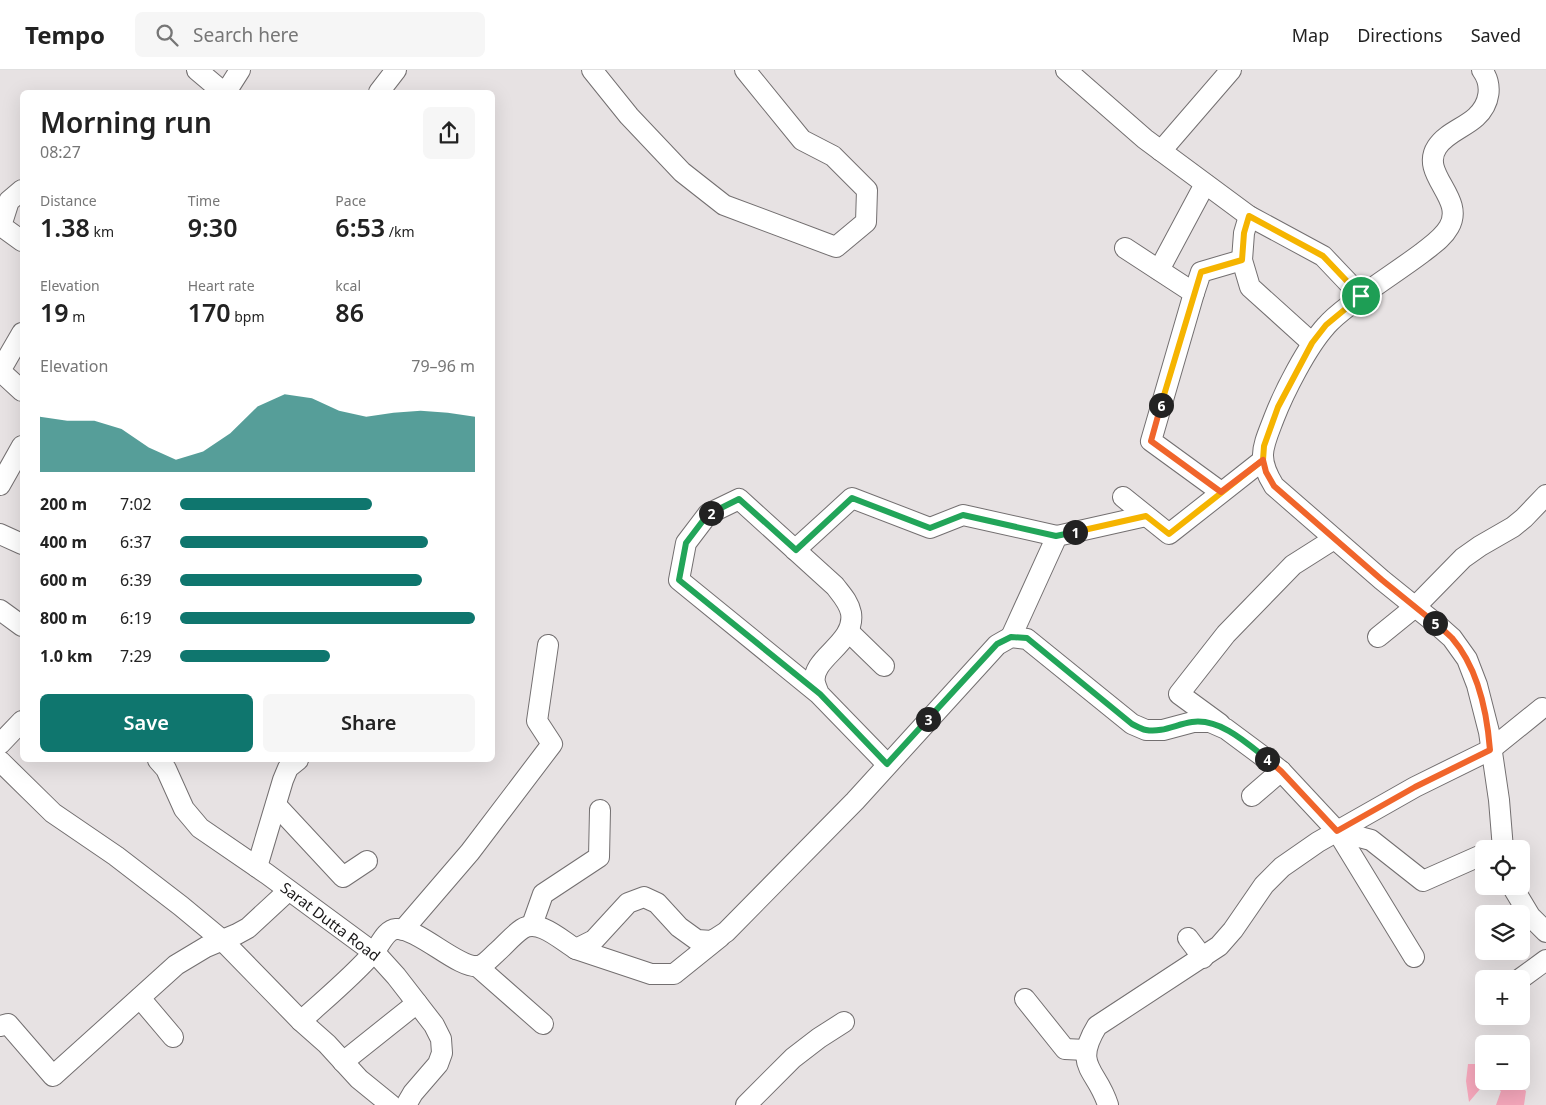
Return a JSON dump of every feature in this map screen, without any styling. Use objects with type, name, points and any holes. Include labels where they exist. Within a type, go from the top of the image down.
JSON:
[{"type":"street","points":[[197,70],[222,90]]},
{"type":"street","points":[[226,90],[240,70]]},
{"type":"street","points":[[381,90],[396,70]]},
{"type":"street","points":[[592,70],[629,116],[682,172],[724,205],[836,248],[866,222],[867,190],[833,156],[802,140],[745,70]]},
{"type":"street","points":[[1066,70],[1145,140],[1249,216],[1323,256],[1361,296]]},
{"type":"street","points":[[1161,151],[1231,70]]},
{"type":"street","points":[[1482,70],[1487,77],[1489,87],[1489,97],[1485,105],[1476,117],[1440,142],[1432,158],[1433,166],[1454,210],[1449,228],[1438,240],[1400,270],[1361,296],[1326,325],[1312,343],[1278,407],[1264,446],[1263,460],[1266,472],[1274,486],[1452,638],[1467,660],[1477,685],[1486,717],[1498,800],[1500,840]]},
{"type":"street","points":[[1159,270],[1205,184]]},
{"type":"street","points":[[20,192],[9,201],[1,226],[20,240]]},
{"type":"street","points":[[1249,216],[1244,233],[1242,260],[1250,287],[1312,343]]},
{"type":"street","points":[[1125,248],[1194,292]]},
{"type":"street","points":[[1221,492],[1151,441],[1201,272],[1242,260]]},
{"type":"street","points":[[20,336],[0,371],[20,389]]},
{"type":"street","points":[[0,485],[20,450]]},
{"type":"street","points":[[1124,497],[1169,534],[1263,460]]},
{"type":"street","points":[[1378,637],[1415,606],[1463,558],[1513,527],[1546,495]]},
{"type":"street","points":[[796,550],[852,498],[930,528],[963,515],[1056,536],[1146,516]]},
{"type":"street","points":[[820,694],[814,682],[817,669],[849,632],[851,613],[846,601],[835,586],[739,499],[708,514],[686,543],[679,580],[820,694],[887,764]]},
{"type":"street","points":[[1011,637],[1056,536]]},
{"type":"street","points":[[1334,539],[1293,565],[1226,634],[1179,694],[1281,771],[1337,831],[1414,957]]},
{"type":"street","points":[[0,610],[20,625]]},
{"type":"street","points":[[849,632],[884,666]]},
{"type":"street","points":[[301,1021],[374,953],[388,933],[395,929],[403,930],[419,937],[468,965],[477,966],[485,963],[523,928],[532,925],[542,928],[576,949],[651,974],[674,974],[726,932],[855,801],[997,644],[1011,637],[1027,638],[1132,724],[1146,730],[1163,730],[1193,722],[1210,722],[1226,729]]},
{"type":"street","points":[[403,930],[470,852],[552,744],[537,721],[548,645]]},
{"type":"street","points":[[1109,1104],[1086,1063],[1086,1050],[1089,1038],[1097,1026],[1106,1018],[1203,958],[1224,941],[1264,885],[1282,867],[1318,842],[1415,787],[1490,750],[1542,708]]},
{"type":"street","points":[[0,744],[20,724]]},
{"type":"street","points":[[0,761],[53,813],[116,856],[222,940],[301,1021],[327,1044],[358,1079],[391,1105]]},
{"type":"street","name":"Sarat Dutta Road","points":[[160,762],[166,769],[184,809],[200,828],[257,867],[374,953],[396,976],[434,1025],[441,1039],[442,1053],[438,1064],[413,1093],[406,1105]]},
{"type":"street","points":[[257,867],[288,768],[296,762]]},
{"type":"street","points":[[1252,796],[1281,771]]},
{"type":"street","points":[[276,806],[343,877],[367,861]]},
{"type":"street","points":[[532,925],[543,894],[599,857],[600,810]]},
{"type":"street","points":[[1337,831],[1371,840],[1423,882],[1475,858]]},
{"type":"street","points":[[0,1026],[8,1024],[53,1076],[176,965],[191,955],[248,928],[288,891]]},
{"type":"street","points":[[1517,895],[1530,916],[1546,932]]},
{"type":"street","points":[[576,949],[594,940],[628,903],[644,897],[657,903],[679,927],[697,940],[712,940],[726,932]]},
{"type":"street","points":[[1188,938],[1203,958]]},
{"type":"street","points":[[1530,972],[1546,960]]},
{"type":"street","points":[[477,966],[543,1024]]},
{"type":"street","points":[[140,998],[173,1037]]},
{"type":"street","points":[[1025,999],[1065,1049],[1086,1050]]},
{"type":"street","points":[[343,1062],[417,1003]]},
{"type":"street","points":[[746,1105],[793,1058],[844,1022]]},
{"type":"shaded area","points":[[1468,1064],[1475,1064],[1475,1090],[1479,1090],[1469,1102],[1466,1081]]},
{"type":"shaded area","points":[[1499,1090],[1525,1090],[1524,1105],[1496,1105],[1501,1091]]},
{"type":"route","points":[[1361,296],[1323,256],[1249,216],[1244,233],[1242,260],[1201,272],[1151,441],[1221,492],[1263,460],[1266,472],[1274,486],[1452,638],[1467,660],[1477,685],[1486,717],[1490,750],[1415,787],[1337,831],[1281,771],[1226,729],[1210,722],[1193,722],[1163,730],[1146,730],[1132,724],[1027,638],[1011,637],[997,644],[887,764],[820,694],[679,580],[686,543],[708,514],[739,499],[796,550],[852,498],[930,528],[963,515],[1056,536],[1146,516],[1169,534],[1263,460],[1264,446],[1278,407],[1312,343],[1326,325],[1361,296]]}]
